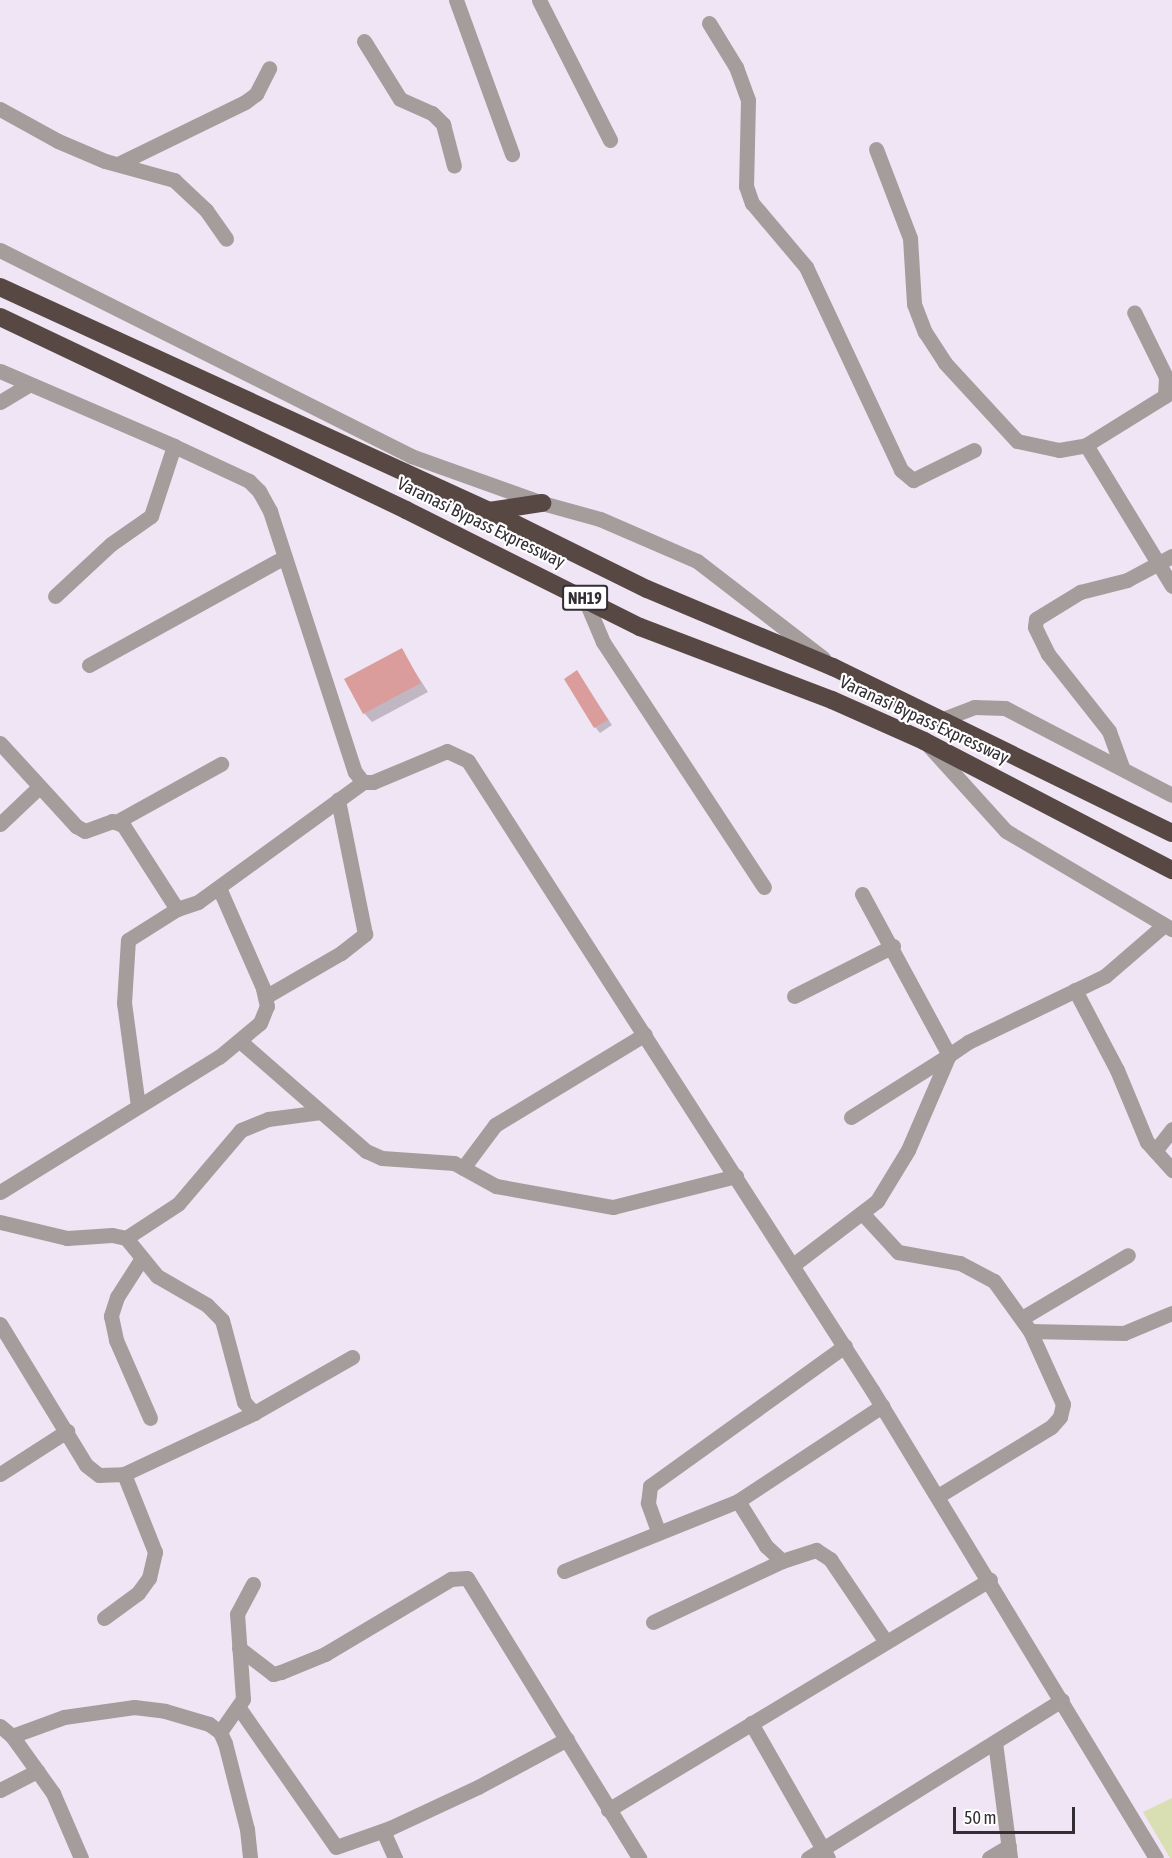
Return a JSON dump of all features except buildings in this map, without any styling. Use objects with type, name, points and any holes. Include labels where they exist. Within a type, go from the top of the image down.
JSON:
[{"type":"highway","name":"Varanasi Bypass Expressway","points":[[0,287],[489,511],[647,589],[833,667],[1172,833]]},
{"type":"highway","name":"Varanasi Bypass Expressway","points":[[0,318],[584,597],[639,627],[832,700],[924,741],[1110,834],[1172,870]]},
{"type":"highway","points":[[489,511],[542,503]]},
{"type":"street","points":[[456,0],[512,154]]},
{"type":"street","points":[[539,0],[610,140]]},
{"type":"street","points":[[709,23],[736,67],[748,100],[746,186],[752,203],[806,267],[901,470],[913,480],[974,450]]},
{"type":"street","points":[[364,41],[400,99],[432,114],[443,124],[454,166]]},
{"type":"street","points":[[118,164],[245,102],[256,94],[268,68]]},
{"type":"street","points":[[0,109],[58,141],[118,164],[174,180],[206,210],[226,239]]},
{"type":"street","points":[[876,149],[910,238],[914,304],[945,363],[1017,441],[1059,450],[1086,445],[1158,403],[1168,387],[1134,312]]},
{"type":"street","points":[[0,250],[411,456],[542,503],[600,519],[697,561],[721,575],[833,667]]},
{"type":"street","points":[[0,371],[249,481],[270,511],[283,558],[323,665],[355,772],[363,782]]},
{"type":"street","points":[[0,402],[28,385]]},
{"type":"street","points":[[1086,445],[1172,586]]},
{"type":"street","points":[[55,596],[111,544],[151,516],[174,446]]},
{"type":"street","points":[[1122,767],[1109,731],[1048,654],[1035,627],[1036,618],[1080,592],[1127,580],[1158,566],[1172,556]]},
{"type":"street","points":[[89,665],[283,558]]},
{"type":"street","points":[[584,597],[603,642],[764,887]]},
{"type":"street","points":[[943,719],[974,707],[1005,708],[1172,795]]},
{"type":"street","points":[[851,1117],[968,1042],[1075,990],[1127,961],[1168,927],[1006,831],[924,741]]},
{"type":"street","points":[[0,743],[38,788],[85,831],[118,821],[221,764]]},
{"type":"street","points":[[138,1106],[124,1003],[128,940],[177,909],[186,909],[219,888],[363,782],[373,782],[447,751],[468,761],[882,1406],[990,1580],[1156,1858]]},
{"type":"street","points":[[0,824],[38,788]]},
{"type":"street","points":[[265,997],[342,952],[365,934],[338,800]]},
{"type":"street","points":[[118,821],[177,909]]},
{"type":"street","points":[[0,1192],[241,1042],[260,1023],[267,1006],[265,997],[219,888]]},
{"type":"street","points":[[862,894],[893,946],[949,1055]]},
{"type":"street","points":[[794,996],[893,946]]},
{"type":"street","points":[[1075,990],[1117,1070],[1137,1121],[1155,1151],[1172,1170]]},
{"type":"street","points":[[463,1168],[495,1125],[645,1034]]},
{"type":"street","points":[[241,1042],[366,1151],[382,1158],[434,1159],[463,1168],[496,1186],[613,1207],[736,1176]]},
{"type":"street","points":[[793,1265],[863,1214],[877,1201],[908,1150],[949,1055]]},
{"type":"street","points":[[126,1238],[178,1204],[241,1130],[268,1119],[321,1112]]},
{"type":"street","points":[[1155,1151],[1172,1129]]},
{"type":"street","points":[[863,1214],[898,1252],[960,1263],[985,1274],[1026,1324],[1060,1395],[1060,1417],[1051,1427],[938,1496]]},
{"type":"street","points":[[0,1222],[67,1238],[112,1234],[126,1238],[157,1276],[207,1305],[222,1320],[243,1402],[254,1413]]},
{"type":"street","points":[[1026,1324],[1128,1255]]},
{"type":"street","points":[[142,1258],[117,1297],[111,1316],[116,1340],[150,1418]]},
{"type":"street","points":[[1026,1324],[1124,1333],[1172,1313]]},
{"type":"street","points":[[0,1324],[92,1471],[99,1475],[124,1474],[254,1413],[352,1357]]},
{"type":"street","points":[[658,1531],[648,1503],[650,1486],[844,1346]]},
{"type":"street","points":[[564,1571],[658,1531],[690,1522],[738,1501],[882,1406]]},
{"type":"street","points":[[0,1474],[67,1431]]},
{"type":"street","points":[[104,1618],[138,1593],[149,1578],[155,1552],[124,1474]]},
{"type":"street","points":[[738,1501],[766,1546],[782,1561]]},
{"type":"street","points":[[653,1622],[782,1561],[816,1550],[824,1553],[886,1642]]},
{"type":"street","points":[[239,1648],[273,1674],[296,1667],[459,1576],[476,1589],[639,1858]]},
{"type":"street","points":[[608,1810],[990,1580]]},
{"type":"street","points":[[220,1732],[239,1708],[243,1699],[237,1614],[253,1584]]},
{"type":"street","points":[[808,1858],[825,1854],[1062,1700]]},
{"type":"street","points":[[12,1736],[64,1717],[134,1707],[197,1719],[220,1732],[240,1795],[250,1858]]},
{"type":"street","points":[[239,1708],[336,1847],[383,1831],[567,1740]]},
{"type":"street","points":[[751,1723],[825,1854]]},
{"type":"street","points":[[0,1726],[12,1736],[62,1809],[81,1858]]},
{"type":"street","points":[[989,1858],[1010,1852],[995,1742]]},
{"type":"street","points":[[0,1790],[37,1771]]},
{"type":"street","points":[[383,1831],[395,1858]]},
{"type":"green space","points":[[1172,1798],[1172,1858],[1170,1858],[1143,1812]]}]
